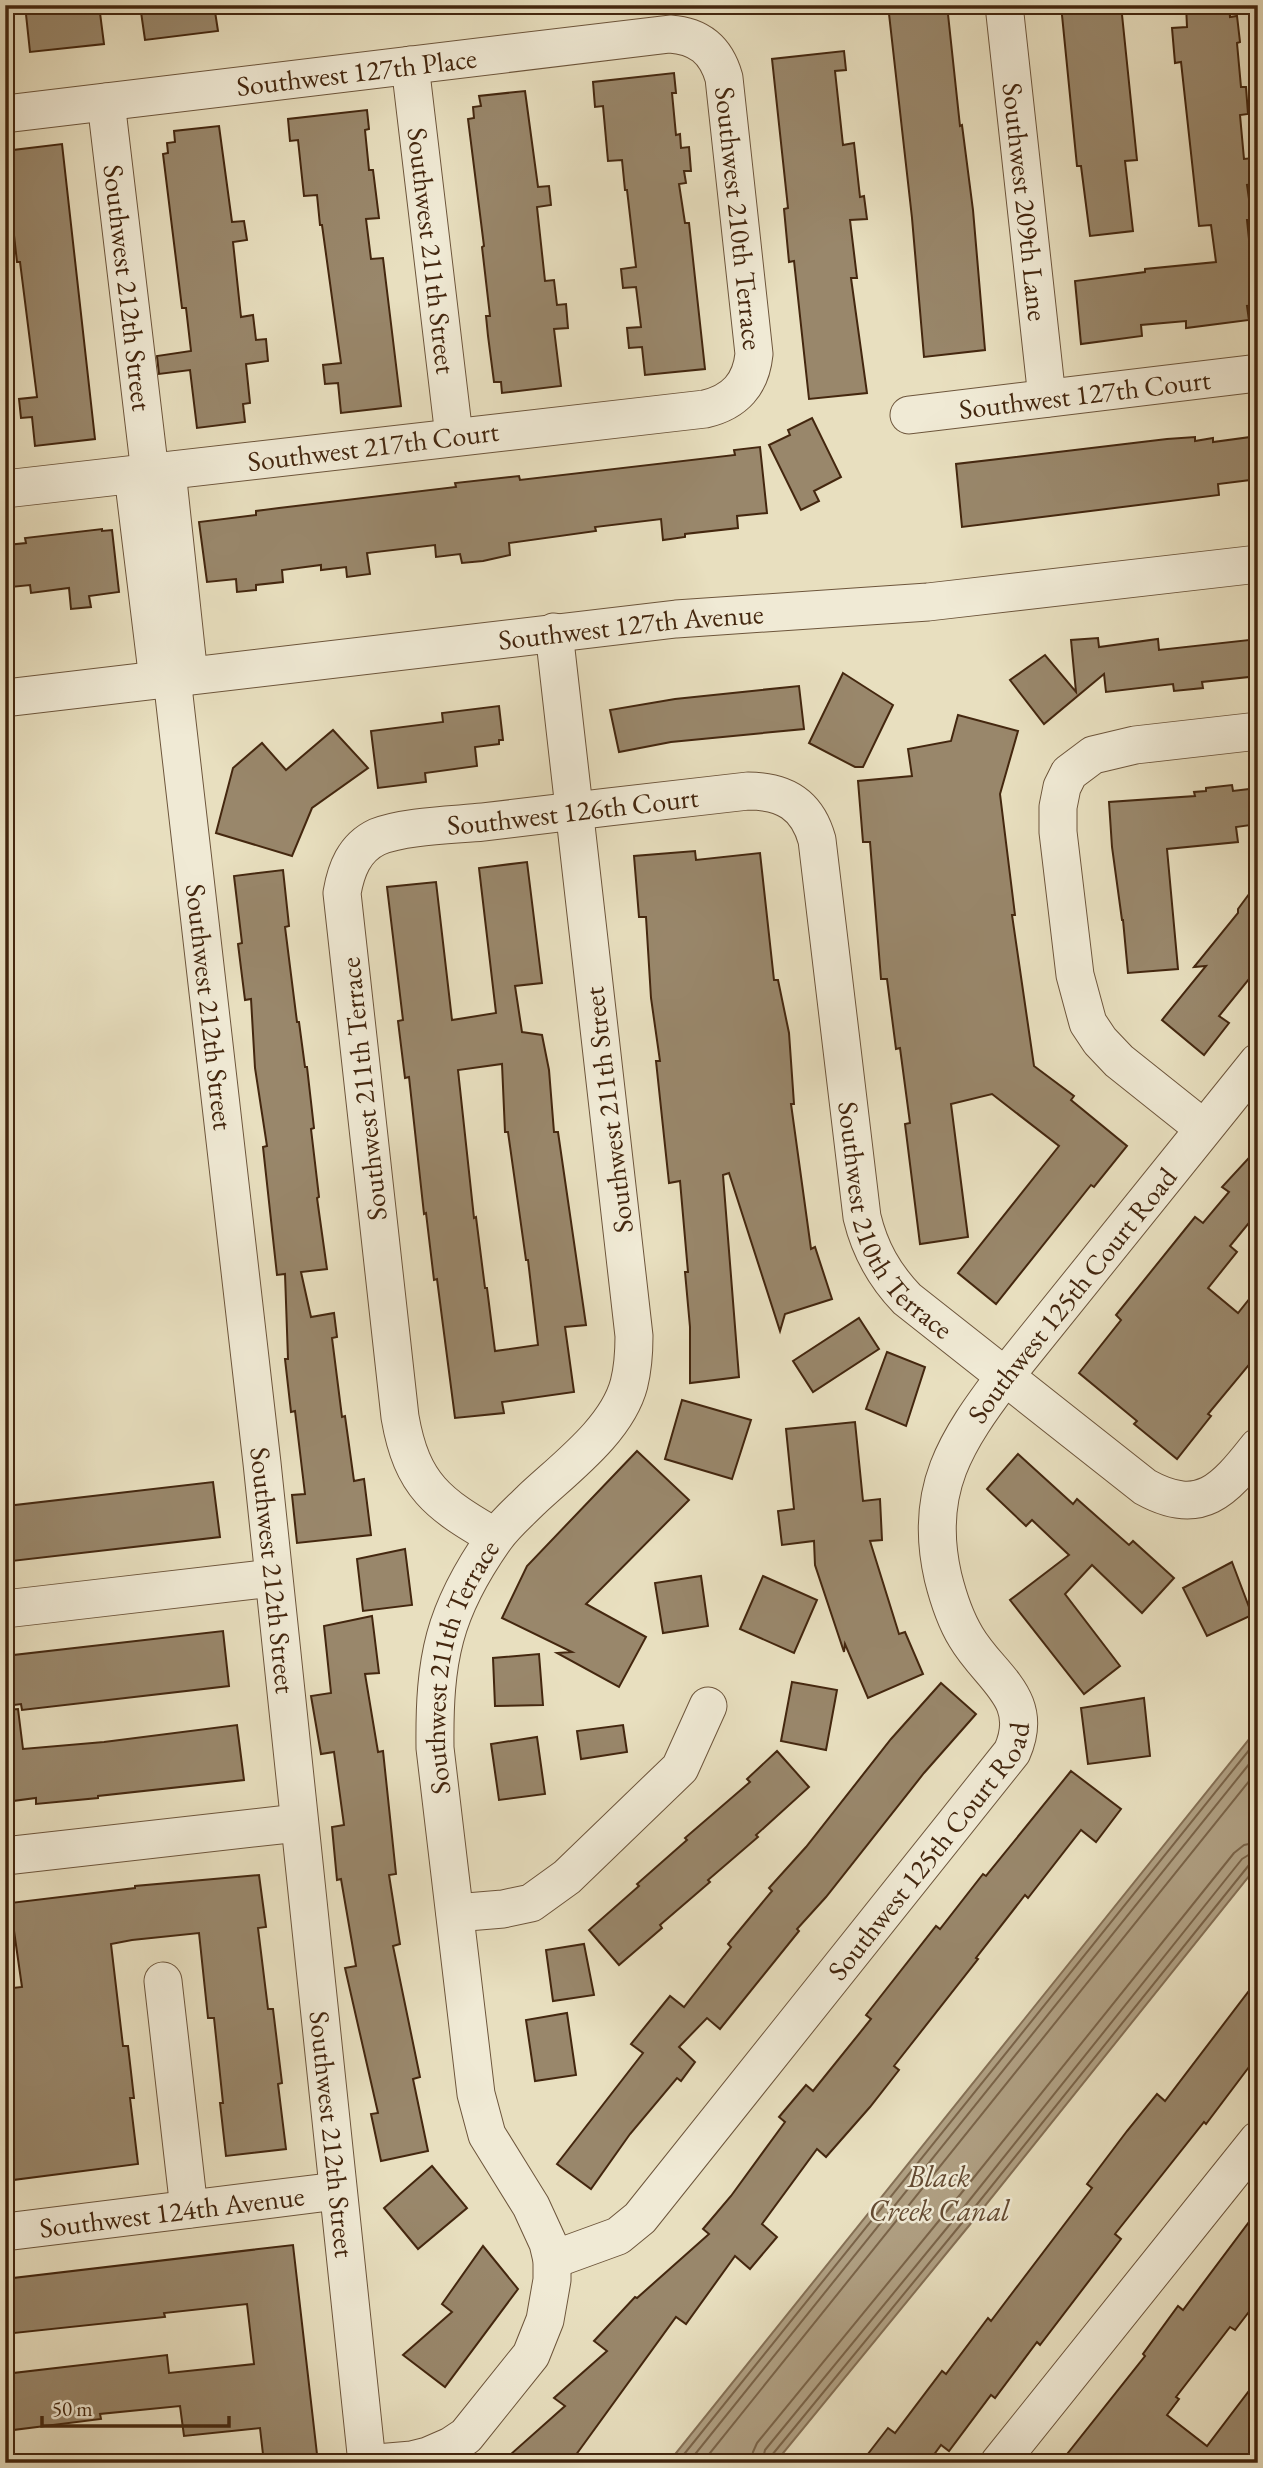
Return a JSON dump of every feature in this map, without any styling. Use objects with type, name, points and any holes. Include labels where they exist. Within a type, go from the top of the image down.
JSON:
[{"type":"street","name":"Southwest 209th Lane","points":[[1004,5],[1047,398]]},
{"type":"street","name":"Southwest 127th Place","points":[[5,114],[670,34],[684,35],[704,44]]},
{"type":"street","name":"Southwest 210th Terrace","points":[[704,44],[720,63],[724,78],[754,354],[753,368],[738,394]]},
{"type":"street","name":"Southwest 211th Street","points":[[411,65],[454,436]]},
{"type":"street","name":"Southwest 212th Street","points":[[106,102],[273,1577],[367,2463]]},
{"type":"street","name":"Southwest 127th Court","points":[[909,415],[1258,373]]},
{"type":"street","name":"Southwest 217th Court","points":[[5,489],[705,409],[738,394]]},
{"type":"street","name":"Southwest 127th Avenue","points":[[5,698],[554,632],[676,619],[928,602],[1258,564]]},
{"type":"street","name":"Southwest 211th Street","points":[[495,1537],[604,1430],[629,1385],[634,1360],[634,1336],[572,811],[554,632]]},
{"type":"street","points":[[1203,1128],[1119,1061],[1088,1023],[1075,975],[1058,832],[1058,807],[1062,787],[1069,773],[1093,755],[1112,749],[1258,731]]},
{"type":"street","name":"Southwest 126th Court","points":[[357,852],[378,837],[393,833],[572,811],[748,792],[775,794],[792,801]]},
{"type":"street","name":"Southwest 210th Terrace","points":[[792,801],[808,818],[817,840],[862,1217],[867,1237],[879,1264],[891,1282],[907,1299],[1145,1487],[1162,1496],[1176,1500],[1202,1498],[1213,1494],[1258,1447]]},
{"type":"street","name":"Southwest 211th Terrace","points":[[357,852],[345,879],[342,909],[405,1446],[417,1472],[443,1505],[495,1537],[451,1614],[436,1679],[435,1748],[472,2062],[481,2116],[491,2144],[541,2225],[552,2260]]},
{"type":"street","name":"Southwest 125th Court Road","points":[[552,2260],[618,2236],[640,2218],[1012,1752],[1019,1733],[1019,1714],[1008,1688],[977,1653],[956,1617],[939,1560],[938,1507],[951,1461],[974,1418],[1006,1375],[1258,1062]]},
{"type":"street","points":[[5,1609],[273,1577]]},
{"type":"street","points":[[455,1913],[516,1908],[549,1892],[680,1768],[708,1706]]},
{"type":"street","points":[[5,1856],[298,1823]]},
{"type":"street","points":[[163,1981],[189,2208]]},
{"type":"street","points":[[999,2463],[1258,2140]]},
{"type":"street","name":"Southwest 124th Avenue","points":[[5,2232],[337,2191]]},
{"type":"street","points":[[377,2463],[412,2460],[440,2452],[466,2436],[531,2355],[549,2302],[552,2260]]},
{"type":"water","name":"Black Creek Canal","points":[[1258,1728],[1258,1865],[972,2222],[775,2463],[668,2463]]},
{"type":"building","points":[[25,5],[99,5],[104,44],[30,52]]},
{"type":"building","points":[[140,5],[214,5],[218,31],[145,40]]},
{"type":"building","points":[[888,5],[947,5],[960,126],[962,125],[973,210],[985,350],[924,357],[912,218]]},
{"type":"building","points":[[1061,5],[1121,5],[1137,160],[1125,161],[1133,231],[1090,236],[1081,166],[1077,166]]},
{"type":"building","points":[[1186,5],[1229,5],[1230,17],[1237,16],[1241,87],[1246,87],[1248,114],[1240,115],[1244,159],[1253,158],[1256,184],[1247,185],[1252,220],[1247,220],[1251,258],[1258,257],[1258,305],[1247,306],[1249,320],[1186,328],[1186,321],[1141,325],[1142,336],[1081,344],[1075,281],[1145,272],[1145,269],[1216,262],[1211,225],[1199,226],[1181,62],[1175,63],[1172,28],[1187,27]]},
{"type":"building","points":[[844,51],[846,70],[835,71],[843,145],[854,143],[860,197],[864,196],[867,219],[850,220],[857,278],[851,278],[867,393],[809,399],[794,261],[789,262],[784,209],[788,208],[772,59]]},
{"type":"building","points":[[674,73],[676,93],[672,93],[676,135],[680,134],[681,148],[689,147],[691,171],[684,171],[686,183],[679,184],[685,223],[689,223],[705,369],[645,375],[642,347],[629,348],[627,328],[641,327],[636,287],[623,288],[621,269],[636,267],[622,160],[608,161],[603,106],[595,107],[593,82]]},
{"type":"building","points":[[525,91],[538,187],[549,186],[551,205],[537,207],[545,281],[554,280],[557,305],[566,304],[568,328],[554,329],[561,386],[502,393],[501,382],[494,382],[488,336],[486,316],[490,316],[484,246],[468,119],[474,118],[473,107],[481,106],[479,96]]},
{"type":"building","points":[[367,110],[369,129],[365,130],[369,170],[373,170],[379,218],[366,219],[371,259],[383,258],[401,406],[341,413],[338,383],[325,384],[323,365],[341,363],[317,195],[304,196],[298,140],[290,141],[288,119]]},
{"type":"building","points":[[219,126],[232,222],[244,221],[247,240],[233,242],[241,317],[253,315],[256,340],[266,339],[268,361],[246,364],[250,403],[243,404],[245,422],[197,428],[190,370],[159,374],[157,356],[191,351],[186,308],[182,308],[163,154],[168,153],[167,143],[175,142],[174,131]]},
{"type":"building","points":[[62,144],[95,439],[35,446],[32,417],[21,418],[19,399],[37,397],[10,200],[5,201],[5,151]]},
{"type":"building","points":[[812,418],[841,477],[814,491],[819,501],[801,510],[769,445],[790,435],[788,430]]},
{"type":"building","points":[[1258,436],[1258,479],[1218,484],[1219,495],[962,527],[956,464],[1167,439],[1195,437],[1195,441],[1213,438],[1213,442]]},
{"type":"building","points":[[760,447],[767,513],[737,516],[738,528],[685,534],[685,537],[663,540],[661,519],[595,527],[596,531],[509,543],[510,555],[483,561],[462,563],[460,554],[436,557],[435,545],[367,553],[370,574],[347,577],[346,567],[321,570],[321,565],[282,570],[283,582],[256,585],[256,590],[237,592],[236,579],[207,582],[199,522],[256,515],[256,511],[456,487],[455,483],[519,476],[520,480],[735,455],[734,450]]},
{"type":"building","points":[[112,530],[119,592],[89,596],[91,607],[71,609],[69,588],[31,593],[30,585],[11,587],[7,545],[26,543],[25,538]]},
{"type":"building","points":[[1098,638],[1099,647],[1158,639],[1159,650],[1258,639],[1258,676],[1202,682],[1203,688],[1174,691],[1173,684],[1106,692],[1104,674],[1044,724],[1010,680],[1045,655],[1076,692],[1071,640]]},
{"type":"building","points":[[843,673],[893,705],[863,767],[855,767],[809,743]]},
{"type":"building","points":[[799,686],[804,729],[671,742],[619,752],[610,710],[675,699]]},
{"type":"building","points":[[499,706],[503,740],[499,740],[499,744],[475,747],[477,766],[425,773],[426,782],[378,788],[371,731],[443,722],[442,713]]},
{"type":"building","points":[[958,715],[1018,731],[1000,794],[1015,915],[1012,915],[1034,1066],[1074,1096],[1071,1100],[1127,1146],[1094,1187],[1091,1185],[996,1304],[958,1273],[1059,1146],[992,1094],[951,1104],[968,1237],[920,1244],[905,1124],[910,1123],[900,1048],[896,1049],[887,979],[881,979],[870,842],[863,842],[858,781],[912,776],[908,749],[951,741]]},
{"type":"building","points":[[333,730],[368,768],[312,808],[292,856],[216,833],[233,768],[262,743],[286,770]]},
{"type":"building","points":[[1232,785],[1233,791],[1258,788],[1258,824],[1236,827],[1238,842],[1167,849],[1178,969],[1128,973],[1109,802],[1195,796],[1194,792],[1206,791],[1206,788]]},
{"type":"building","points":[[695,851],[696,860],[760,853],[774,980],[778,980],[789,1033],[794,1104],[791,1104],[811,1249],[815,1247],[832,1299],[785,1314],[780,1331],[729,1173],[723,1175],[739,1377],[690,1383],[690,1327],[685,1272],[688,1272],[680,1181],[669,1183],[656,1061],[660,1061],[651,998],[646,917],[639,917],[634,856]]},
{"type":"building","points":[[527,862],[542,983],[515,986],[522,1032],[542,1035],[549,1070],[554,1132],[558,1132],[586,1325],[565,1327],[574,1392],[502,1402],[504,1413],[455,1418],[437,1279],[434,1280],[426,1213],[424,1214],[409,1077],[405,1078],[398,1021],[403,1020],[387,887],[436,882],[452,1020],[496,1013],[479,868]],"holes":[[[502,1064],[505,1132],[508,1132],[528,1260],[538,1345],[495,1351],[476,1217],[474,1218],[458,1070]]]},
{"type":"building","points":[[283,870],[289,926],[285,927],[297,1022],[307,1067],[314,1128],[311,1129],[317,1198],[327,1269],[301,1272],[311,1317],[334,1313],[337,1337],[332,1338],[342,1417],[345,1416],[354,1481],[364,1479],[371,1535],[297,1543],[292,1495],[305,1494],[295,1411],[291,1412],[285,1359],[288,1359],[285,1274],[277,1275],[263,1147],[267,1146],[255,1068],[251,999],[245,1000],[238,944],[242,943],[234,876]]},
{"type":"building","points":[[1258,882],[1258,968],[1219,1016],[1229,1023],[1204,1055],[1162,1020],[1206,966],[1194,967],[1238,913],[1238,909]]},
{"type":"building","points":[[1258,1148],[1258,1212],[1230,1246],[1237,1252],[1208,1288],[1238,1313],[1258,1288],[1258,1354],[1208,1414],[1211,1416],[1177,1459],[1134,1424],[1137,1421],[1079,1373],[1121,1320],[1116,1315],[1195,1217],[1203,1223],[1229,1192],[1222,1187]]},
{"type":"building","points":[[859,1318],[879,1349],[813,1392],[793,1361]]},
{"type":"building","points":[[887,1352],[925,1367],[906,1426],[866,1409]]},
{"type":"building","points":[[682,1400],[751,1420],[732,1479],[665,1459]]},
{"type":"building","points":[[855,1422],[863,1501],[880,1499],[882,1540],[870,1541],[899,1634],[905,1632],[923,1674],[868,1698],[845,1644],[844,1652],[815,1565],[814,1541],[782,1545],[778,1511],[794,1509],[786,1429]]},
{"type":"building","points":[[637,1451],[689,1500],[586,1604],[646,1637],[619,1687],[557,1653],[572,1652],[502,1618],[527,1566]]},
{"type":"building","points":[[1018,1454],[1073,1504],[1077,1499],[1129,1545],[1133,1541],[1174,1578],[1142,1613],[1092,1565],[1065,1594],[1120,1666],[1084,1694],[1010,1600],[1069,1555],[1032,1520],[1026,1526],[987,1489]]},
{"type":"building","points":[[213,1482],[220,1537],[12,1561],[7,1506]]},
{"type":"building","points":[[405,1549],[412,1605],[363,1611],[357,1559]]},
{"type":"building","points":[[1232,1562],[1252,1615],[1207,1636],[1183,1588]]},
{"type":"building","points":[[701,1576],[708,1626],[663,1633],[655,1583]]},
{"type":"building","points":[[763,1576],[817,1600],[794,1653],[740,1629]]},
{"type":"building","points":[[372,1616],[379,1673],[365,1674],[378,1752],[383,1751],[396,1874],[389,1875],[400,1944],[393,1946],[420,2077],[413,2079],[428,2151],[381,2161],[371,2114],[378,2113],[345,1968],[356,1966],[341,1879],[337,1880],[332,1827],[344,1825],[334,1752],[321,1754],[311,1696],[331,1693],[324,1626]]},
{"type":"building","points":[[223,1631],[229,1686],[22,1710],[21,1704],[5,1706],[5,1656]]},
{"type":"building","points":[[539,1654],[543,1705],[495,1706],[493,1658]]},
{"type":"building","points":[[792,1682],[837,1690],[826,1750],[781,1741]]},
{"type":"building","points":[[941,1683],[976,1714],[924,1773],[826,1897],[797,1929],[799,1931],[720,2029],[707,2018],[679,2047],[695,2062],[681,2081],[677,2078],[630,2134],[591,2189],[557,2164],[643,2053],[631,2044],[670,1996],[684,2007],[731,1947],[728,1944],[772,1891],[769,1888],[806,1847],[891,1739]]},
{"type":"building","points":[[1144,1698],[1150,1756],[1088,1764],[1081,1708]]},
{"type":"building","points":[[18,1709],[23,1749],[237,1725],[244,1780],[36,1804],[36,1798],[5,1802],[5,1710]]},
{"type":"building","points":[[623,1725],[627,1752],[581,1759],[577,1731]]},
{"type":"building","points":[[537,1737],[545,1794],[499,1800],[491,1744]]},
{"type":"building","points":[[777,1751],[809,1787],[756,1835],[758,1837],[708,1880],[710,1882],[660,1925],[662,1928],[619,1965],[589,1930],[687,1840],[685,1838],[750,1782],[747,1779]]},
{"type":"building","points":[[1071,1771],[1121,1809],[1096,1842],[1081,1830],[1028,1898],[1025,1895],[976,1958],[978,1959],[894,2066],[899,2070],[870,2107],[826,2157],[817,2149],[762,2224],[777,2237],[750,2269],[735,2256],[686,2324],[676,2317],[570,2463],[501,2463],[565,2406],[554,2398],[607,2351],[594,2341],[635,2297],[709,2234],[703,2229],[731,2196],[785,2122],[779,2117],[806,2085],[813,2091],[871,2019],[866,2015],[936,1926],[940,1929]]},
{"type":"building","points":[[259,1875],[266,1927],[258,1928],[268,2009],[273,2009],[282,2083],[278,2084],[286,2149],[226,2156],[214,2018],[208,2018],[199,1933],[132,1940],[111,1944],[123,2046],[128,2046],[134,2098],[130,2098],[138,2164],[5,2181],[5,1989],[22,1987],[10,1903],[135,1886]]},
{"type":"building","points":[[584,1944],[594,1995],[553,2001],[546,1950]]},
{"type":"building","points":[[1258,1979],[1258,2055],[1206,2124],[1204,2122],[1115,2234],[1121,2239],[1040,2345],[1037,2342],[995,2398],[991,2395],[949,2451],[941,2445],[928,2463],[861,2463],[888,2428],[895,2433],[942,2371],[946,2374],[988,2318],[991,2321],[1092,2188],[1087,2184],[1127,2131],[1157,2094],[1165,2101]]},
{"type":"building","points":[[567,2013],[576,2075],[535,2081],[526,2020]]},
{"type":"building","points":[[432,2166],[467,2208],[418,2249],[384,2208]]},
{"type":"building","points":[[1258,2210],[1258,2300],[1235,2330],[1230,2327],[1176,2397],[1179,2399],[1167,2415],[1207,2446],[1258,2379],[1258,2463],[1060,2463],[1145,2356],[1143,2354],[1178,2306],[1183,2310]]},
{"type":"building","points":[[293,2245],[318,2463],[264,2463],[260,2428],[184,2436],[180,2406],[100,2414],[101,2419],[5,2431],[5,2374],[167,2355],[169,2373],[254,2364],[247,2304],[164,2313],[165,2317],[5,2334],[5,2279]]},
{"type":"building","points":[[483,2246],[518,2289],[445,2387],[403,2355],[452,2312],[442,2304]]}]
